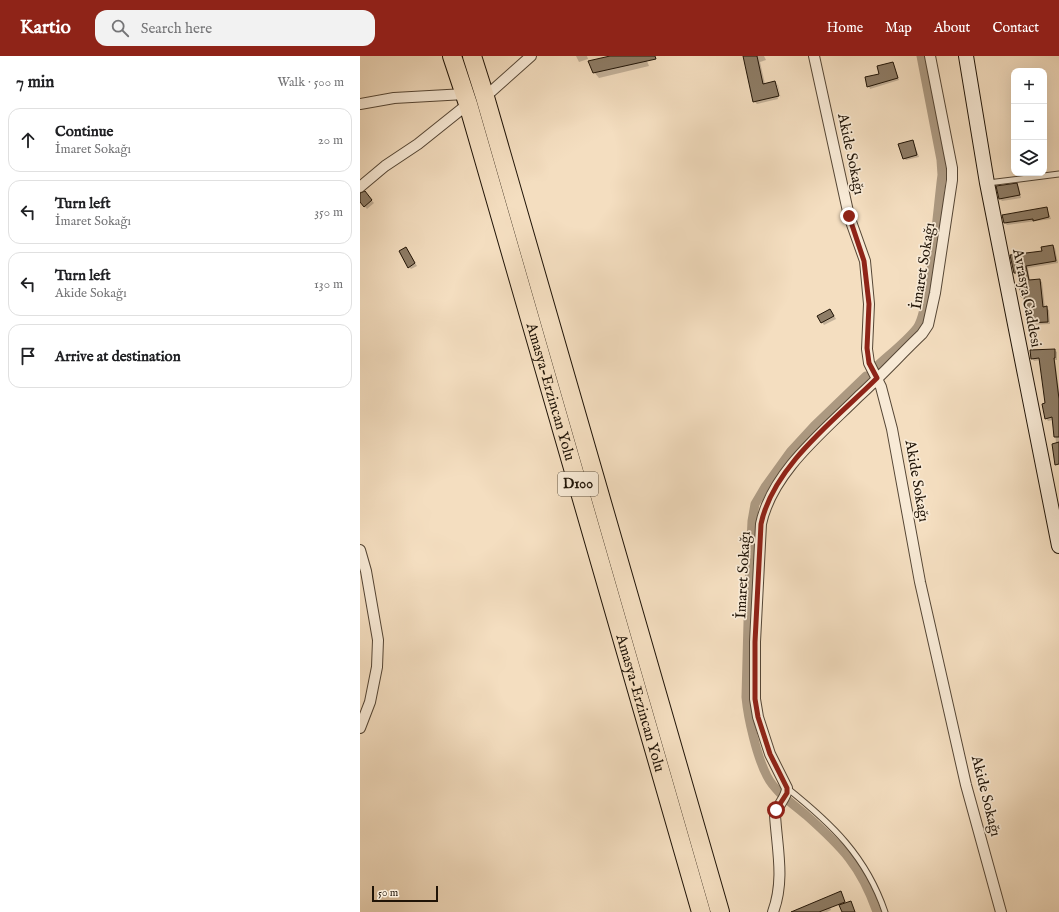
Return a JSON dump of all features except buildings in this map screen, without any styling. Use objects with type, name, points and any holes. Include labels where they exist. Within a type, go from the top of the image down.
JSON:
[{"type":"highway","name":"Amasya-Erzincan Yolu","points":[[452,56],[467,99],[700,912]]},
{"type":"highway","name":"Amasya-Erzincan Yolu","points":[[472,56],[485,96],[720,912]]},
{"type":"street","points":[[485,96],[531,56]]},
{"type":"street","name":"Akide Sokağı","points":[[814,56],[849,216],[864,261],[869,304],[867,348],[869,363],[877,378],[892,429],[920,582],[966,784],[1000,912]]},
{"type":"street","name":"İmaret Sokağı","points":[[787,791],[770,754],[758,717],[755,699],[761,524],[770,495],[798,458],[821,432],[925,329],[932,313],[952,180],[952,168],[930,56]]},
{"type":"street","name":"Avrasya Caddesi","points":[[966,56],[987,183],[1059,546]]},
{"type":"street","points":[[360,104],[394,98],[467,99]]},
{"type":"street","points":[[360,187],[385,166],[423,140],[467,99]]},
{"type":"street","points":[[360,550],[366,571],[378,640],[377,667],[370,702],[365,719],[360,728]]},
{"type":"street","points":[[772,912],[780,888],[780,872],[774,815],[787,791]]},
{"type":"lane","points":[[987,183],[1059,174]]},
{"type":"lane","points":[[787,791],[817,812],[847,842],[861,860],[873,881],[885,912]]},
{"type":"waterway","points":[[877,366],[903,343],[917,328],[922,318],[930,280],[942,175],[941,160],[921,56]]},
{"type":"waterway","points":[[866,376],[814,426],[791,451],[765,487],[755,504],[752,521],[749,585],[746,697],[756,748],[770,782],[830,837],[849,858],[864,882],[877,912]]},
{"type":"route","points":[[776,810],[787,793],[787,788],[776,768],[763,736],[755,699],[754,680],[761,524],[770,495],[798,458],[821,432],[877,378],[874,375],[869,363],[867,348],[869,304],[867,275],[860,245],[849,216]]}]
